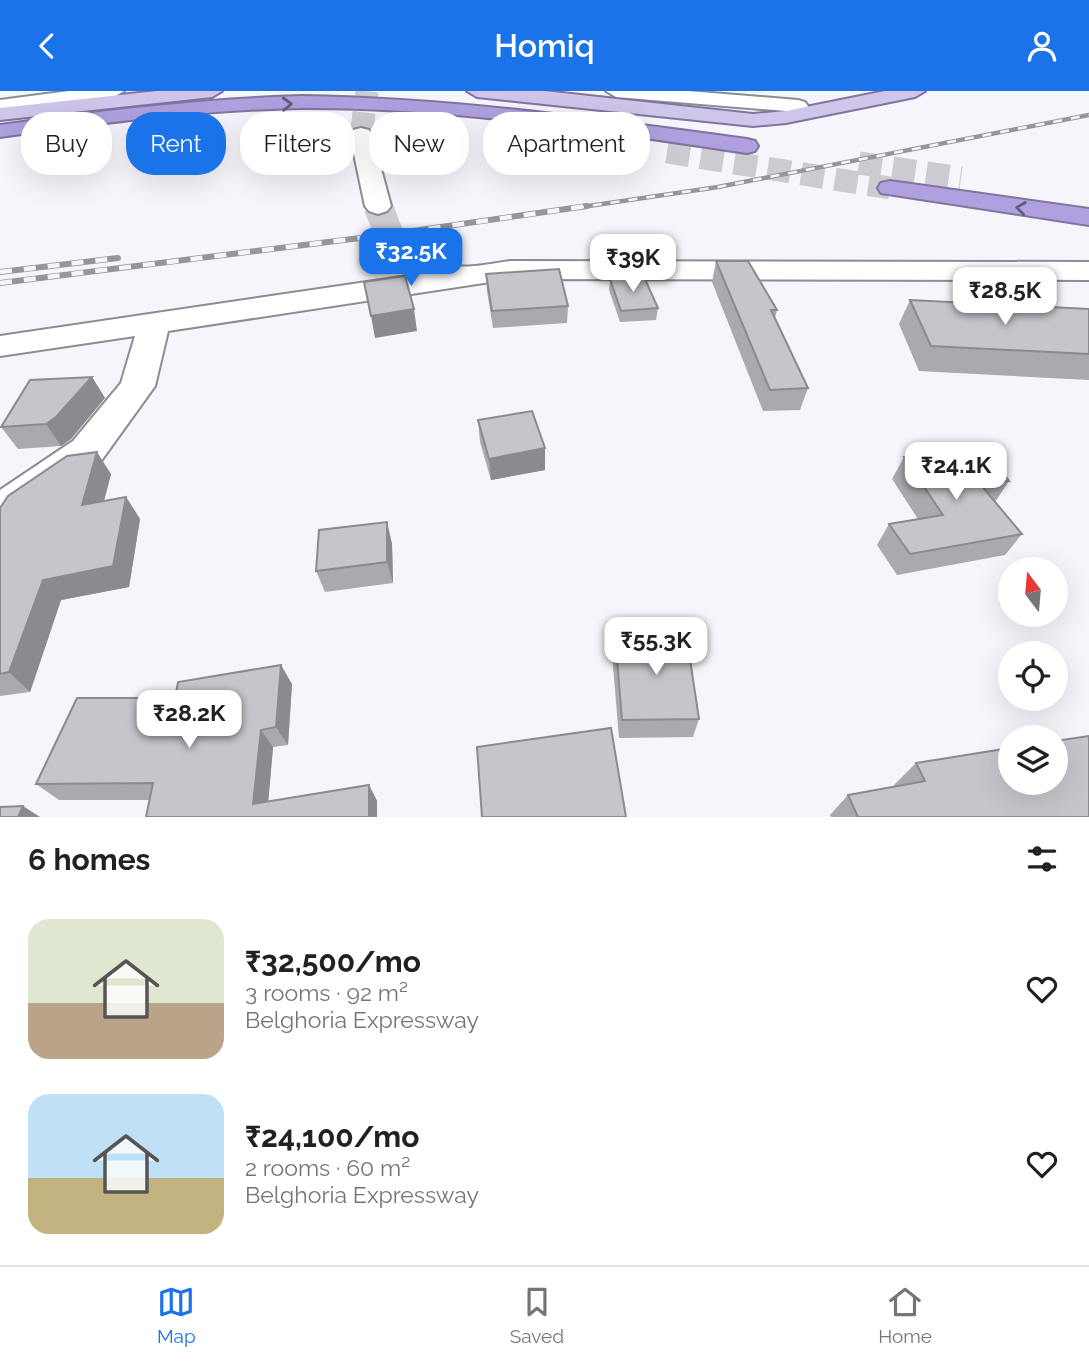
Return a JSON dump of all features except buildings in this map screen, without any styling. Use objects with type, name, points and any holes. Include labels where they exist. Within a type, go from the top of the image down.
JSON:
[{"type":"highway","points":[[0,131],[145,113],[342,102],[562,119],[747,146]]},
{"type":"highway","points":[[0,148],[167,128],[300,122],[437,126],[667,152]]},
{"type":"highway","points":[[961,178],[1089,198]]},
{"type":"highway","points":[[890,188],[1089,217]]},
{"type":"main road","points":[[10,104],[212,91]]},
{"type":"main road","points":[[477,91],[770,120],[852,97]]},
{"type":"main road","points":[[713,116],[915,91]]},
{"type":"street","points":[[10,104],[114,91]]},
{"type":"street","points":[[616,91],[669,93],[798,106]]},
{"type":"street","points":[[360,135],[378,206]]},
{"type":"street","points":[[393,244],[416,264],[461,277]]},
{"type":"street","points":[[0,346],[524,269],[1089,271]]},
{"type":"street","points":[[0,520],[9,505],[87,451],[138,386],[154,323]]},
{"type":"tunnel","points":[[361,135],[367,91]]},
{"type":"tunnel","points":[[667,152],[890,188]]},
{"type":"tunnel","points":[[859,163],[961,178]]},
{"type":"tunnel","points":[[378,206],[393,244]]},
{"type":"railway","points":[[575,208],[718,187],[1089,115]]},
{"type":"railway","points":[[0,283],[392,234],[587,206]]},
{"type":"railway","points":[[0,272],[118,258]]}]
